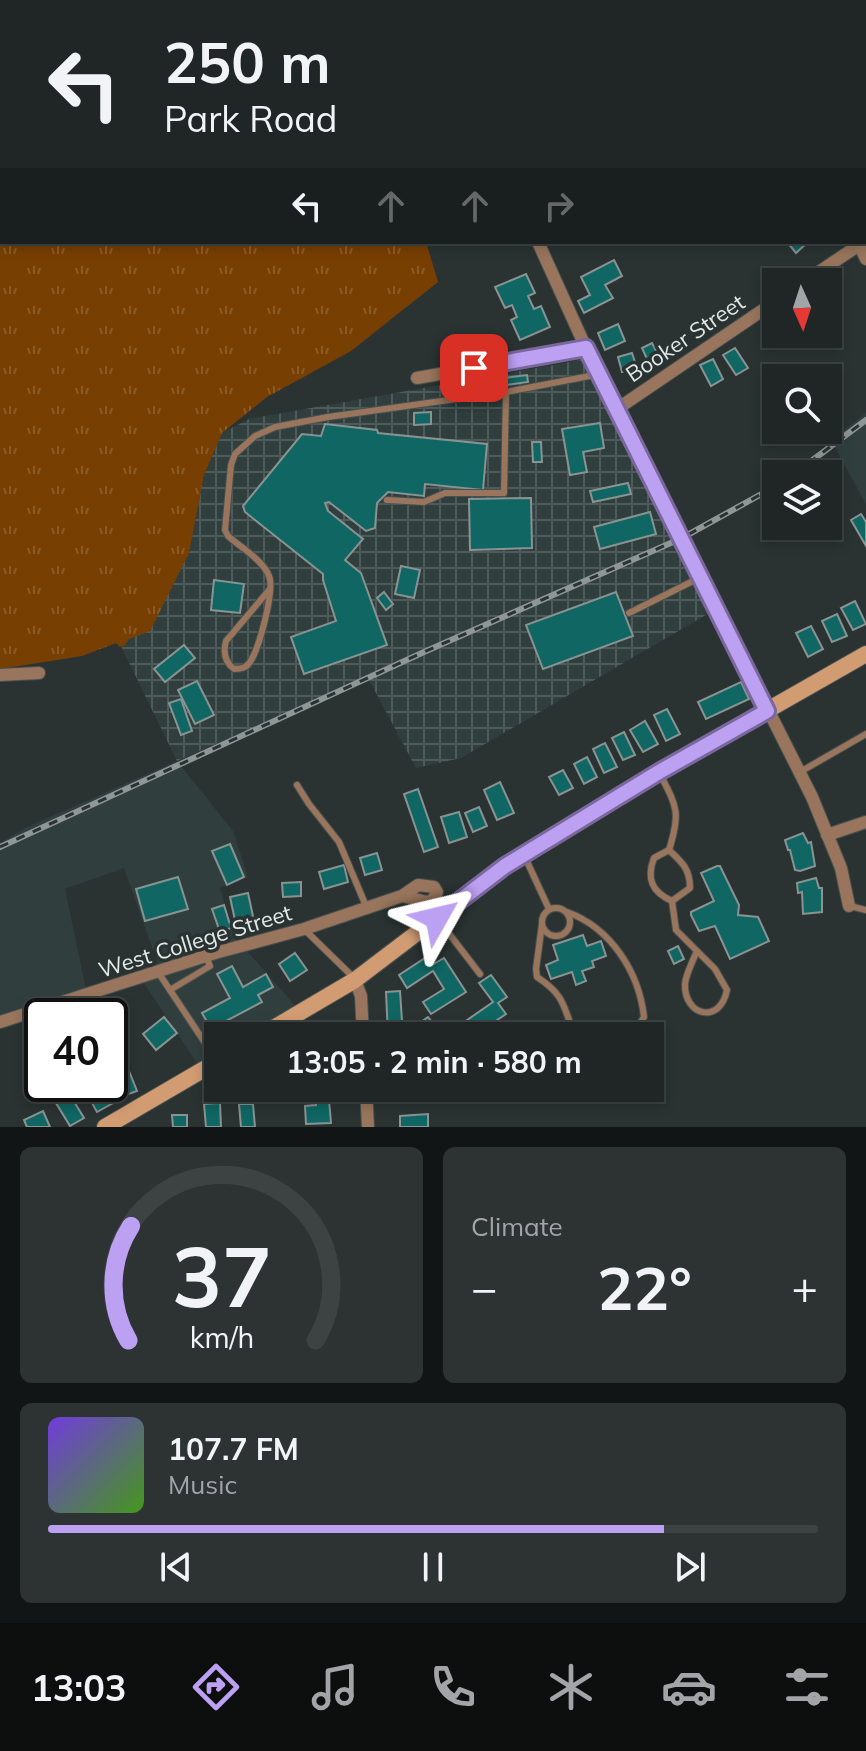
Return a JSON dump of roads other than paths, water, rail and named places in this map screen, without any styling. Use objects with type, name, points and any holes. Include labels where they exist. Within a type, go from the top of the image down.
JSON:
[{"type":"street","points":[[539,244],[586,348],[800,772],[841,868],[849,906]]},
{"type":"street","points":[[824,268],[858,244]]},
{"type":"street","name":"Booker Street","points":[[617,409],[762,311]]},
{"type":"street","points":[[417,378],[586,348]]},
{"type":"street","points":[[284,1022],[355,980],[524,855],[659,772],[866,654]]},
{"type":"street","points":[[0,675],[39,673]]},
{"type":"street","points":[[827,835],[866,822]]},
{"type":"street","name":"West College Street","points":[[0,1022],[402,896]]},
{"type":"street","points":[[355,980],[361,996],[362,1022]]},
{"type":"street","points":[[105,1127],[204,1069]]},
{"type":"street","points":[[367,1102],[368,1127]]},
{"type":"lane","points":[[270,589],[226,641],[225,657],[234,669],[242,669],[249,664],[256,650],[270,589],[269,576],[264,567],[225,530],[231,465],[244,444],[265,432],[288,425],[506,392],[600,374]]},
{"type":"lane","points":[[387,500],[424,502],[445,493],[504,493],[506,392]]},
{"type":"lane","points":[[629,613],[701,577]]},
{"type":"lane","points":[[800,772],[866,734]]},
{"type":"lane","points":[[659,772],[677,813],[677,823],[669,850],[654,858],[650,869],[652,888],[672,901]]},
{"type":"lane","points":[[297,785],[339,842],[366,906]]},
{"type":"lane","points":[[669,850],[685,865],[690,876],[690,888],[672,901]]},
{"type":"lane","points":[[524,855],[549,909]]},
{"type":"lane","points":[[672,901],[676,930],[715,969],[727,990],[725,1002],[719,1009],[706,1013],[695,1009],[686,997],[685,982],[696,953]]},
{"type":"lane","points":[[849,906],[866,910]]},
{"type":"lane","points":[[570,1022],[561,997],[537,977],[543,916],[549,909],[558,908],[586,921],[622,953],[643,1005],[644,1017],[641,1022]]},
{"type":"lane","points":[[538,946],[564,933],[570,926],[567,912]]},
{"type":"lane","points":[[437,918],[480,974]]},
{"type":"lane","points":[[542,924],[547,932],[555,936]]},
{"type":"lane","points":[[304,929],[355,980]]},
{"type":"lane","points":[[170,990],[210,966],[205,956]]},
{"type":"lane","points":[[158,972],[204,1040]]},
{"type":"railway","points":[[813,460],[866,420]]},
{"type":"railway","points":[[0,847],[424,652],[682,538],[762,494]]}]
